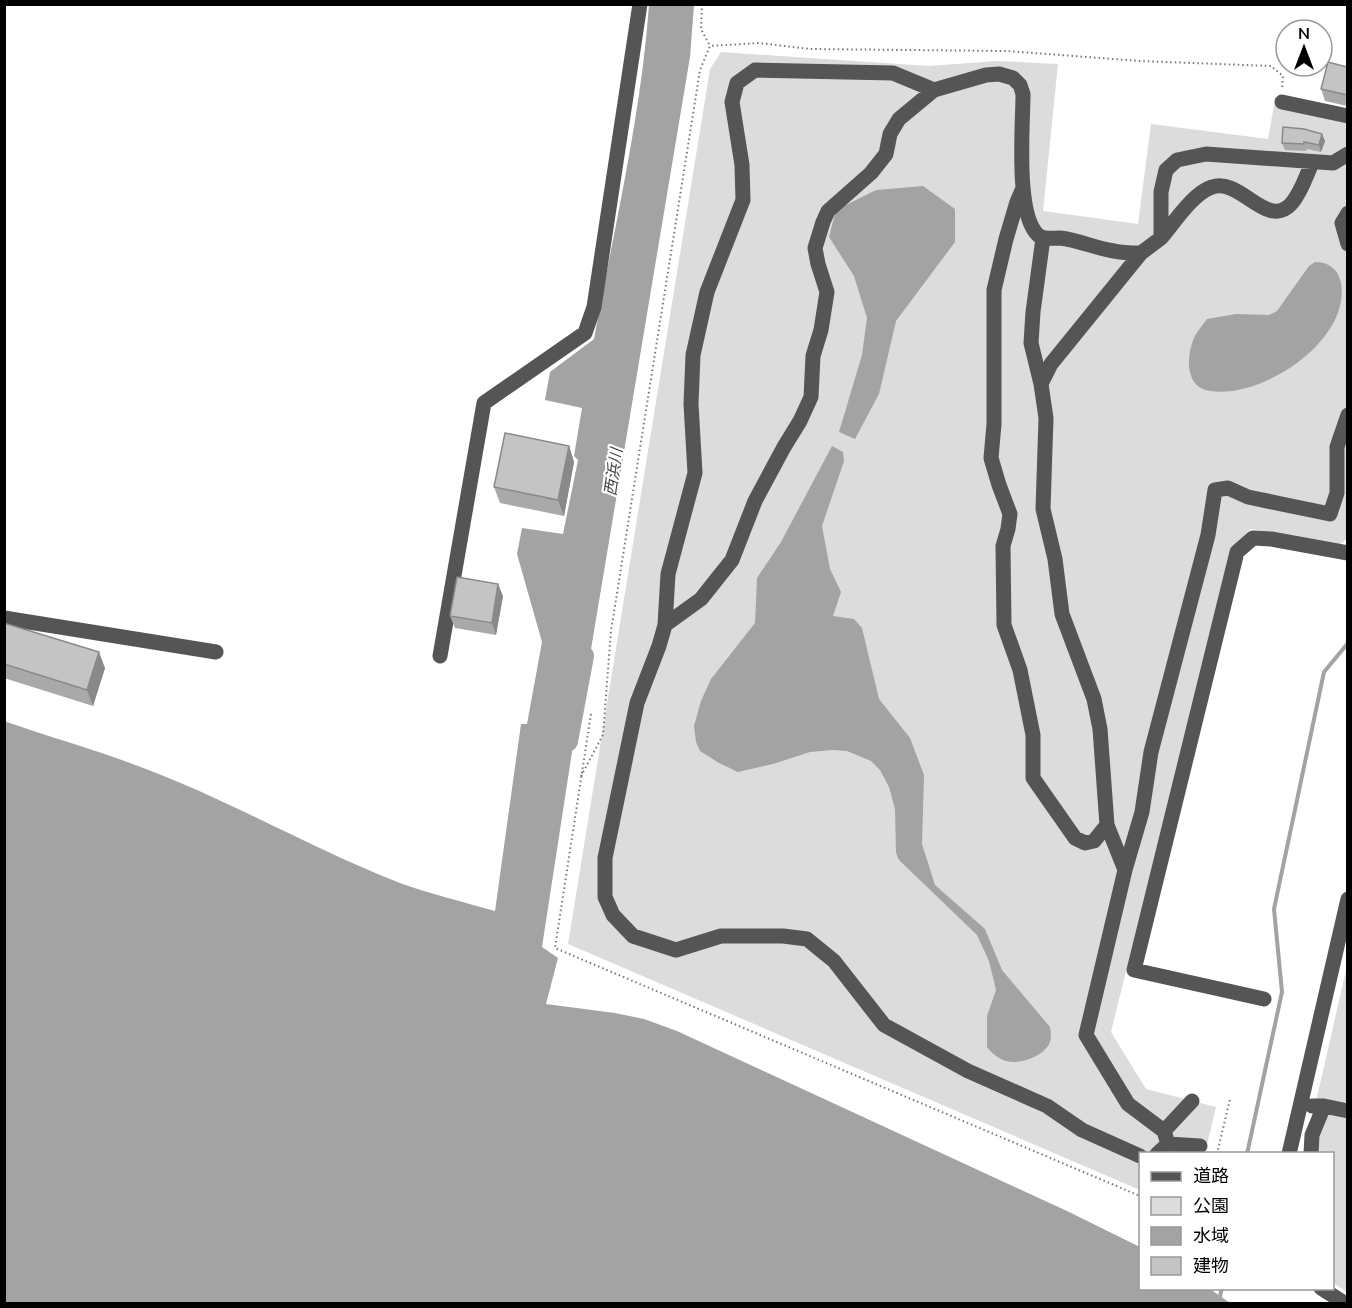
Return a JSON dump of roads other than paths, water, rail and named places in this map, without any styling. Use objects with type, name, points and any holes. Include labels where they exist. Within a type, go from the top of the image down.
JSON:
[{"type":"street","points":[[440,656],[484,402],[585,333],[594,307],[640,4]]},
{"type":"street","points":[[934,90],[893,73],[755,70],[737,83],[732,102],[742,165],[743,200],[707,292],[693,355],[691,404],[695,473],[668,573],[665,625],[637,703],[605,858],[605,897],[613,915],[633,936],[676,950],[721,936],[783,936],[807,939],[834,961],[884,1025],[968,1071],[1047,1106],[1082,1130],[1139,1156]]},
{"type":"street","points":[[665,625],[701,599],[732,560],[756,501],[811,397],[813,356],[821,330],[827,292],[815,248],[828,211],[872,173],[885,154],[890,134],[899,119],[934,90],[986,75],[999,74],[1013,78],[1023,94],[1021,157],[1023,188],[1031,223],[1036,233],[1043,238],[1060,238],[1114,252],[1141,253]]},
{"type":"street","points":[[1282,102],[1347,116]]},
{"type":"street","points":[[1161,238],[1161,192],[1166,170],[1177,160],[1206,154],[1333,163],[1347,154]]},
{"type":"street","points":[[1041,384],[1051,364],[1141,253],[1161,238],[1195,198],[1213,187],[1225,186],[1236,190],[1268,210],[1285,209],[1292,202],[1312,163]]},
{"type":"street","points":[[1023,188],[1017,202],[994,290],[994,424],[991,458],[1010,514],[1003,546],[1004,626],[1020,670],[1031,724],[1034,777],[1076,838],[1085,843],[1094,841],[1107,825]]},
{"type":"street","points":[[1347,213],[1342,223],[1347,244]]},
{"type":"street","points":[[1043,238],[1031,343],[1046,418],[1044,509],[1055,559],[1062,614],[1094,699],[1100,729],[1107,825],[1125,870]]},
{"type":"street","points":[[1200,1146],[1163,1143],[1128,1104],[1086,1035],[1125,870],[1142,812],[1151,752],[1208,535],[1215,490],[1228,488],[1248,497],[1330,514],[1342,471],[1338,447],[1347,416]]},
{"type":"street","points":[[1263,999],[1134,970],[1237,552],[1254,538],[1347,553]]},
{"type":"street","points":[[4,618],[216,652]]},
{"type":"street","points":[[1289,1152],[1347,899]]},
{"type":"street","points":[[1163,1143],[1192,1101]]},
{"type":"street","points":[[1311,1152],[1318,1106],[1347,1111]]},
{"type":"street","points":[[1324,1290],[1346,1304]]},
{"type":"water","points":[[649,5],[694,5],[690,57],[585,685],[573,684],[567,712],[578,713],[542,947],[558,958],[546,1004],[615,1013],[644,1019],[677,1031],[1139,1247],[1139,1290],[1211,1290],[1230,1303],[5,1303],[4,721],[105,754],[171,779],[400,883],[495,911],[521,724],[527,724],[542,642],[517,554],[522,528],[563,534],[578,460],[574,456],[582,408],[545,400],[550,372],[594,339],[626,172]]},
{"type":"water","points":[[923,186],[955,209],[955,242],[896,321],[879,394],[855,439],[839,432],[862,355],[867,318],[854,276],[829,237],[836,210],[876,190]]},
{"type":"water","points":[[1315,262],[1325,263],[1332,267],[1341,283],[1340,305],[1332,325],[1318,345],[1299,362],[1277,376],[1254,386],[1231,391],[1210,391],[1196,384],[1190,370],[1191,345],[1195,335],[1207,319],[1236,314],[1269,315],[1277,311],[1309,266]]},
{"type":"water","points":[[832,446],[843,452],[844,461],[822,526],[830,569],[841,592],[833,616],[854,619],[862,628],[879,699],[910,738],[924,775],[922,844],[935,885],[985,929],[1002,970],[1050,1027],[1051,1039],[1048,1046],[1040,1054],[1029,1059],[1017,1062],[1006,1061],[995,1056],[987,1047],[987,1016],[996,990],[989,961],[977,935],[899,860],[896,853],[895,809],[889,787],[880,770],[871,761],[847,751],[833,750],[810,752],[738,772],[700,751],[696,742],[694,726],[701,701],[711,679],[755,623],[757,578],[781,542]]},
{"type":"waterway","points":[[1247,1152],[1282,992],[1274,909],[1324,672],[1348,643]]},
{"type":"waterway","name":"西浜川","points":[[567,741],[583,656]]},
{"type":"waterway","points":[[1220,1296],[1222,1290]]}]
